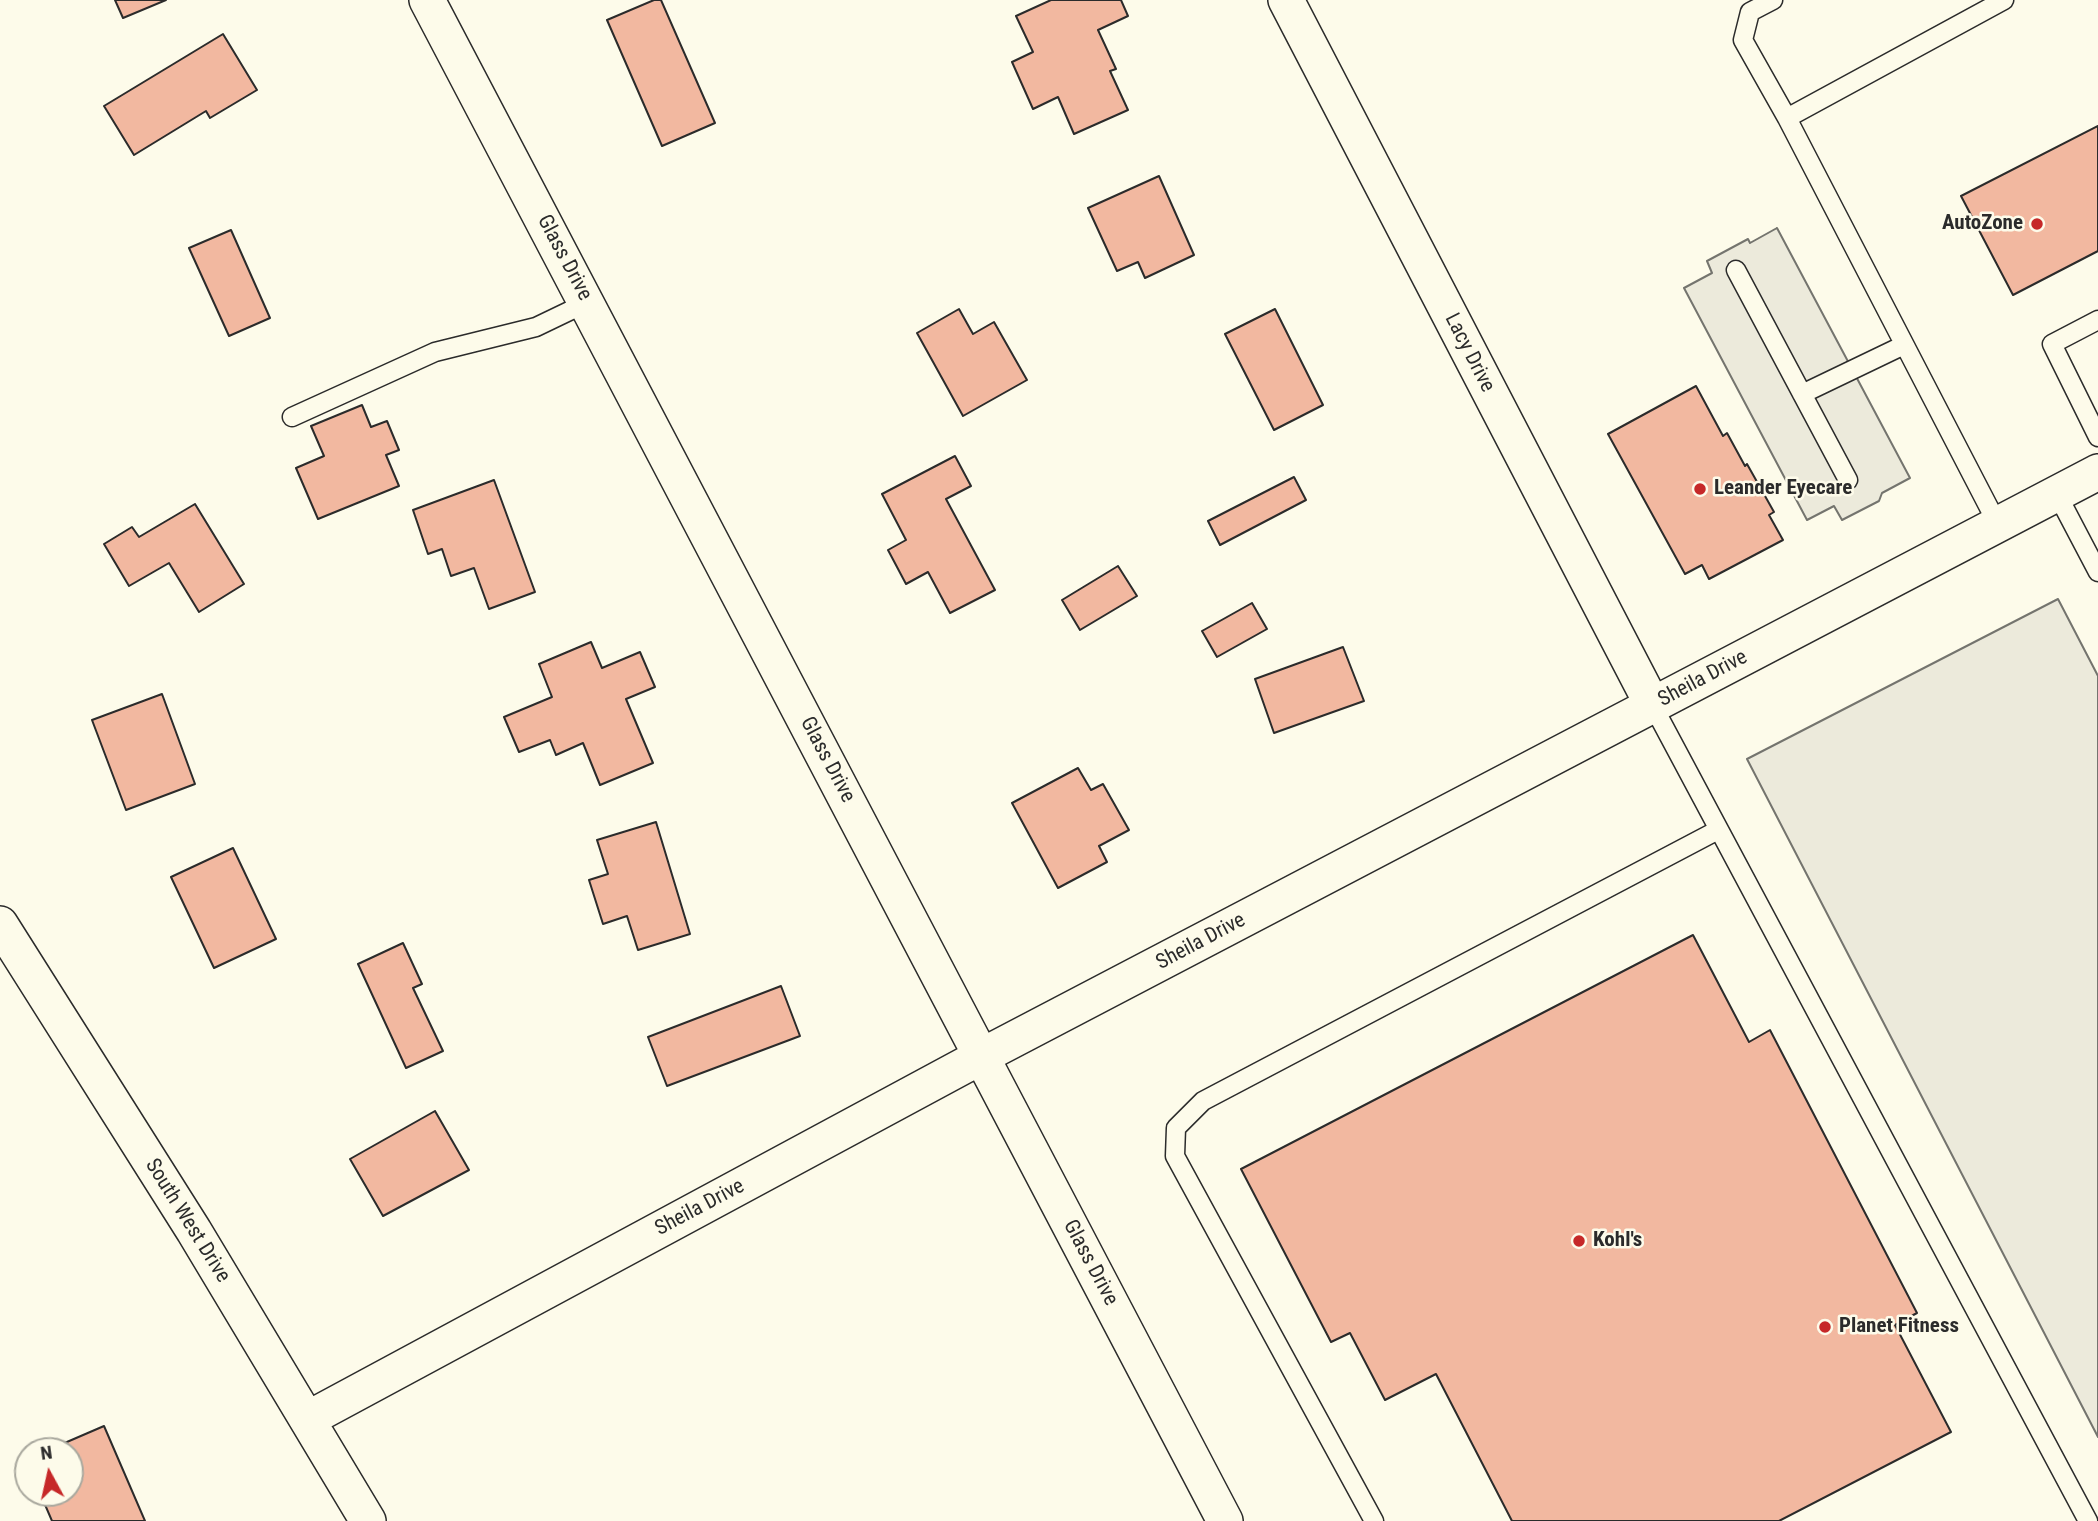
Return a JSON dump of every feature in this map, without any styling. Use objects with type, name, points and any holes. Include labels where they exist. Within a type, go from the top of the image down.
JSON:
[{"type":"street","name":"Glass Drive","points":[[427,0],[588,302],[1225,1521]]},
{"type":"street","name":"Lacy Drive","points":[[1286,0],[1653,706]]},
{"type":"street","name":"Sheila Drive","points":[[308,1419],[982,1056],[2098,472]]},
{"type":"street","name":"South West Drive","points":[[0,924],[12,967],[194,1231],[368,1521]]},
{"type":"lane","points":[[1773,0],[1751,12],[1743,40],[1787,118],[1998,525]]},
{"type":"lane","points":[[1787,118],[2004,0]]},
{"type":"lane","points":[[1737,270],[1848,480]]},
{"type":"lane","points":[[292,417],[435,352],[536,327],[588,302]]},
{"type":"lane","points":[[2098,320],[2052,344],[2098,437]]},
{"type":"lane","points":[[1802,394],[1904,345]]},
{"type":"lane","points":[[2057,494],[2098,572]]},
{"type":"lane","points":[[1653,706],[2088,1521]]},
{"type":"lane","points":[[1374,1521],[1175,1156],[1176,1128],[1203,1101],[1718,830]]},
{"type":"shaded area","points":[[1777,228],[1910,478],[1882,493],[1879,501],[1842,520],[1834,506],[1807,520],[1684,288],[1712,273],[1707,261],[1748,239],[1750,243]]},
{"type":"shaded area","points":[[2058,599],[2098,676],[2098,1437],[1747,759]]},
{"type":"building","points":[[115,0],[166,0],[123,18]]},
{"type":"building","points":[[654,0],[661,0],[715,123],[662,146],[607,20]]},
{"type":"building","points":[[1051,0],[1121,0],[1128,16],[1098,30],[1116,69],[1110,71],[1128,110],[1074,134],[1058,97],[1033,109],[1012,62],[1033,52],[1016,16]]},
{"type":"building","points":[[223,34],[257,90],[210,118],[206,111],[134,155],[104,106]]},
{"type":"building","name":"AutoZone","points":[[2098,126],[2098,251],[2013,295],[1961,196]]},
{"type":"building","points":[[1159,176],[1194,255],[1145,278],[1138,262],[1117,271],[1088,208]]},
{"type":"building","points":[[231,230],[270,318],[229,336],[189,248]]},
{"type":"building","points":[[959,309],[973,334],[994,322],[1027,380],[963,416],[917,333]]},
{"type":"building","points":[[1275,309],[1323,405],[1274,430],[1225,334]]},
{"type":"building","name":"Leander Eyecare","points":[[1696,386],[1723,436],[1727,433],[1745,466],[1747,464],[1774,512],[1769,515],[1783,540],[1709,579],[1702,565],[1685,574],[1608,434]]},
{"type":"building","points":[[362,405],[371,427],[387,421],[399,450],[386,455],[399,486],[318,519],[296,468],[324,456],[311,426]]},
{"type":"building","points":[[955,456],[971,486],[946,499],[995,590],[950,613],[928,572],[906,584],[888,550],[906,540],[882,494]]},
{"type":"building","points":[[1294,477],[1306,500],[1220,545],[1208,521]]},
{"type":"building","points":[[494,480],[535,592],[489,609],[474,568],[451,576],[442,549],[428,554],[413,510]]},
{"type":"building","points":[[195,504],[244,584],[199,612],[169,563],[129,586],[104,544],[132,527],[139,537]]},
{"type":"building","points":[[1118,566],[1137,596],[1080,630],[1062,600]]},
{"type":"building","points":[[1252,603],[1267,629],[1217,657],[1202,631]]},
{"type":"building","points":[[591,642],[602,668],[640,652],[655,687],[626,699],[653,763],[600,785],[583,743],[556,755],[550,740],[519,752],[504,717],[552,697],[539,664]]},
{"type":"building","points":[[1343,647],[1364,701],[1274,733],[1255,679]]},
{"type":"building","points":[[162,694],[195,784],[126,810],[92,720]]},
{"type":"building","points":[[1078,768],[1091,790],[1103,784],[1129,830],[1099,846],[1107,862],[1058,888],[1012,803]]},
{"type":"building","points":[[656,822],[690,934],[638,950],[627,916],[603,924],[589,880],[608,874],[597,840]]},
{"type":"building","points":[[233,848],[276,939],[214,968],[171,877]]},
{"type":"building","name":"Kohl's","points":[[1693,935],[1749,1042],[1770,1030],[1917,1313],[1895,1325],[1951,1432],[1779,1521],[1512,1521],[1436,1374],[1385,1400],[1350,1333],[1331,1342],[1241,1169]]},
{"type":"building","points":[[403,943],[422,984],[413,988],[443,1051],[406,1068],[358,964]]},
{"type":"building","points":[[781,986],[800,1036],[667,1086],[648,1037]]},
{"type":"building","points":[[435,1111],[469,1170],[383,1216],[350,1159]]},
{"type":"building","points":[[104,1426],[145,1521],[52,1521],[46,1507],[84,1507],[84,1437],[78,1437]]},
{"type":"place","name":"AutoZone","points":[[2037,224]]},
{"type":"place","name":"Leander Eyecare","points":[[1700,489]]},
{"type":"place","name":"Kohl's","points":[[1579,1241]]},
{"type":"place","name":"Planet Fitness","points":[[1825,1327]]}]
